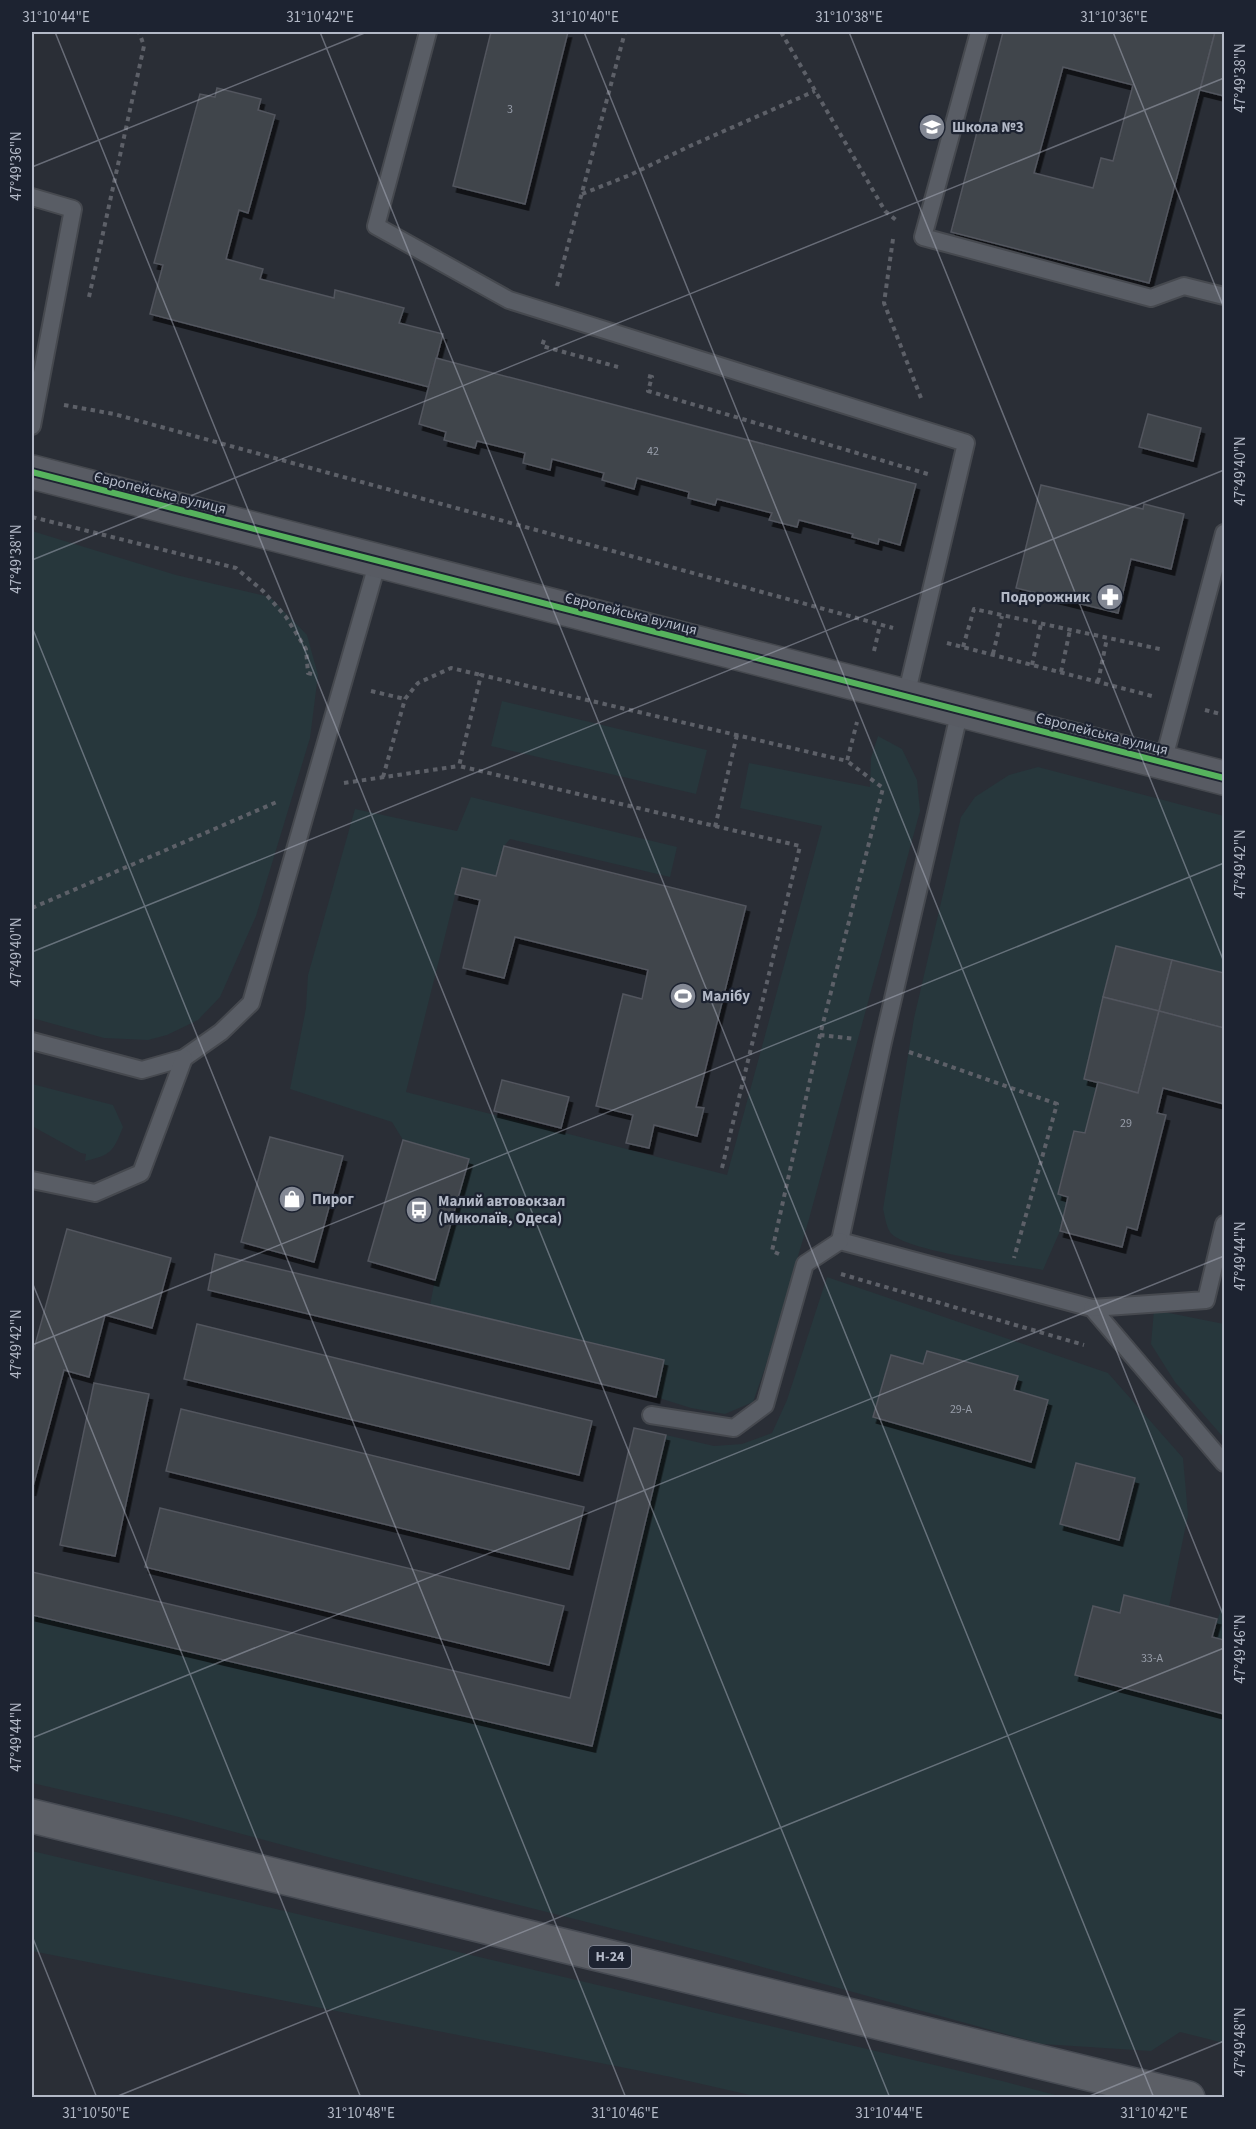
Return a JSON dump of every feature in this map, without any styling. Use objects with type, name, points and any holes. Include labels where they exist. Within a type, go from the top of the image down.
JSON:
[{"type":"main road","name":"Н-24","points":[[32,1816],[1188,2097]]},
{"type":"street","name":"Європейська вулиця","points":[[32,472],[1224,778]]},
{"type":"lane","points":[[428,32],[376,226],[509,300],[966,443],[906,696]]},
{"type":"lane","points":[[978,32],[923,237],[1151,298],[1184,286],[1224,296]]},
{"type":"lane","points":[[32,197],[73,209],[32,426]]},
{"type":"lane","points":[[1163,762],[1224,533]]},
{"type":"lane","points":[[32,1041],[142,1070],[184,1058],[221,1032],[251,1003],[378,561]]},
{"type":"lane","points":[[651,1415],[734,1428],[765,1406],[805,1264],[840,1241],[883,1042],[960,710]]},
{"type":"lane","points":[[32,1180],[95,1193],[141,1173],[184,1058]]},
{"type":"lane","points":[[840,1241],[1092,1308],[1206,1300],[1224,1224]]},
{"type":"lane","points":[[1092,1308],[1224,1463]]},
{"type":"path","points":[[88,301],[144,46],[139,32]]},
{"type":"path","points":[[619,368],[542,346],[625,32]]},
{"type":"path","points":[[641,374],[652,377],[648,391],[935,476],[925,408],[884,303],[896,220],[885,210],[781,32]]},
{"type":"path","points":[[582,194],[630,175],[815,91]]},
{"type":"path","points":[[65,405],[68,394]]},
{"type":"path","points":[[38,397],[65,405],[114,414],[920,636],[1224,715]]},
{"type":"path","points":[[32,517],[236,568],[263,591],[286,617],[306,649],[308,673],[405,699]]},
{"type":"path","points":[[963,647],[974,609],[1191,656]]},
{"type":"path","points":[[993,654],[1002,616]]},
{"type":"path","points":[[1032,665],[1041,624]]},
{"type":"path","points":[[848,761],[880,625]]},
{"type":"path","points":[[1061,672],[1070,630]]},
{"type":"path","points":[[1098,682],[1107,638]]},
{"type":"path","points":[[383,777],[405,699],[418,683],[451,668],[848,761],[883,788],[820,1035],[772,1251],[805,1264],[1086,1345]]},
{"type":"path","points":[[459,766],[481,675]]},
{"type":"path","points":[[715,827],[736,735]]},
{"type":"path","points":[[32,908],[313,788],[459,766],[800,846],[722,1168]]},
{"type":"path","points":[[820,1035],[883,1042],[1056,1104],[1007,1285]]},
{"type":"shaded area","points":[[32,531],[176,575],[270,597],[307,635],[318,675],[310,738],[256,916],[220,997],[198,1020],[167,1035],[148,1040],[104,1038],[32,1018]]},
{"type":"shaded area","points":[[502,701],[707,750],[696,794],[491,746]]},
{"type":"shaded area","points":[[878,736],[902,749],[917,780],[920,811],[809,1219],[753,1402],[725,1414],[691,1408],[656,1397],[664,1360],[430,1305],[469,1159],[403,1140],[392,1122],[290,1089],[306,1008],[308,975],[355,809],[457,831],[471,797],[677,847],[670,877],[510,839],[504,846],[496,876],[462,868],[406,1092],[727,1175],[822,826],[740,808],[749,763],[870,787],[871,758]]},
{"type":"shaded area","points":[[1038,767],[1224,816],[1224,973],[1116,947],[1084,1079],[1098,1082],[1085,1133],[1074,1131],[1058,1194],[1068,1197],[1060,1231],[1043,1270],[937,1251],[899,1239],[890,1232],[883,1209],[914,1018],[961,817],[975,797],[1009,775]]},
{"type":"shaded area","points":[[32,1084],[113,1105],[123,1127],[110,1151],[100,1157],[85,1161],[86,1154],[32,1126]]},
{"type":"shaded area","points":[[827,1277],[1108,1373],[1183,1458],[1188,1515],[1169,1607],[1124,1595],[1120,1613],[1093,1606],[1075,1675],[1224,1714],[1224,2043],[1180,2032],[1151,2051],[1042,2044],[722,1956],[324,1856],[175,1816],[32,1783],[32,1592],[251,1656],[247,1665],[408,1703],[480,1704],[592,1746],[666,1435],[714,1446],[742,1444],[772,1433],[787,1400]]},
{"type":"shaded area","points":[[1154,1310],[1224,1324],[1224,1438],[1175,1382],[1151,1344]]},
{"type":"shaded area","points":[[1224,1600],[1224,1640],[1212,1637]]},
{"type":"shaded area","points":[[32,1851],[1063,2097],[763,2098],[671,2077],[32,1951]]},
{"type":"building","points":[[491,32],[568,32],[525,204],[453,186]]},
{"type":"building","name":"Школа №3","points":[[1003,32],[1215,32],[1149,283],[951,232]],"holes":[[[1063,67],[1133,85],[1113,161],[1101,158],[1093,188],[1034,173]]]},
{"type":"building","points":[[1215,32],[1224,32],[1224,96],[1200,90]]},
{"type":"building","points":[[217,88],[261,99],[258,110],[275,115],[248,213],[239,210],[226,259],[263,269],[260,279],[334,298],[335,290],[404,308],[399,323],[443,334],[429,387],[150,314],[163,265],[154,263],[200,94],[215,97]]},
{"type":"building","points":[[436,358],[916,484],[900,545],[879,539],[878,544],[852,537],[853,534],[799,520],[797,527],[769,520],[772,513],[717,499],[715,505],[688,498],[689,492],[637,478],[634,489],[602,480],[604,473],[552,459],[550,470],[523,463],[525,453],[477,441],[475,448],[444,440],[446,432],[419,424]]},
{"type":"building","points":[[1148,414],[1201,428],[1193,461],[1139,447]]},
{"type":"building","points":[[1041,485],[1143,509],[1144,504],[1184,514],[1171,569],[1131,559],[1118,613],[1016,588]]},
{"type":"building","name":"Малібу","points":[[504,846],[746,906],[696,1107],[704,1108],[697,1136],[654,1125],[649,1148],[626,1143],[633,1115],[596,1106],[623,994],[642,999],[648,970],[515,937],[504,978],[463,968],[480,900],[455,894],[462,868],[496,876]]},
{"type":"building","points":[[1116,946],[1172,960],[1159,1011],[1103,997]]},
{"type":"building","points":[[1172,960],[1224,973],[1224,1028],[1159,1011]]},
{"type":"building","points":[[1103,997],[1159,1011],[1138,1093],[1084,1079]]},
{"type":"building","points":[[1159,1011],[1224,1028],[1224,1104],[1163,1088],[1157,1113],[1166,1115],[1137,1230],[1127,1227],[1122,1247],[1060,1231],[1068,1197],[1058,1194],[1074,1131],[1085,1133],[1098,1082],[1138,1093]]},
{"type":"building","points":[[502,1080],[569,1097],[561,1128],[494,1111]]},
{"type":"building","name":"Пирог","points":[[270,1137],[343,1156],[314,1262],[241,1242]]},
{"type":"building","name":"Малий автовокзал (Миколаїв, Одеса)","points":[[403,1140],[469,1159],[435,1280],[368,1261]]},
{"type":"building","points":[[67,1229],[171,1258],[152,1328],[105,1315],[89,1377],[64,1370],[32,1490],[32,1356]]},
{"type":"building","points":[[215,1254],[664,1360],[656,1397],[208,1290]]},
{"type":"building","points":[[197,1324],[592,1421],[579,1475],[184,1379]]},
{"type":"building","points":[[927,1351],[1018,1376],[1014,1390],[1048,1400],[1031,1462],[873,1417],[891,1355],[923,1364]]},
{"type":"building","points":[[94,1383],[149,1394],[115,1556],[60,1545]]},
{"type":"building","points":[[181,1409],[584,1507],[569,1569],[166,1471]]},
{"type":"building","points":[[634,1428],[666,1435],[592,1746],[32,1615],[32,1572],[570,1698]]},
{"type":"building","points":[[1076,1463],[1135,1478],[1119,1540],[1060,1524]]},
{"type":"building","points":[[160,1508],[564,1606],[549,1665],[145,1567]]},
{"type":"building","points":[[1124,1595],[1217,1619],[1212,1637],[1224,1640],[1224,1714],[1075,1675],[1093,1606],[1120,1613]]},
{"type":"cycle path","points":[[32,472],[1224,778]]},
{"type":"place","name":"Школа №3","points":[[932,127]]},
{"type":"place","name":"Подорожник","points":[[1110,597]]},
{"type":"place","name":"Малібу","points":[[683,996]]},
{"type":"place","name":"Пирог","points":[[292,1199]]},
{"type":"place","name":"Малий автовокзал (Миколаїв, Одеса)","points":[[419,1210]]}]
